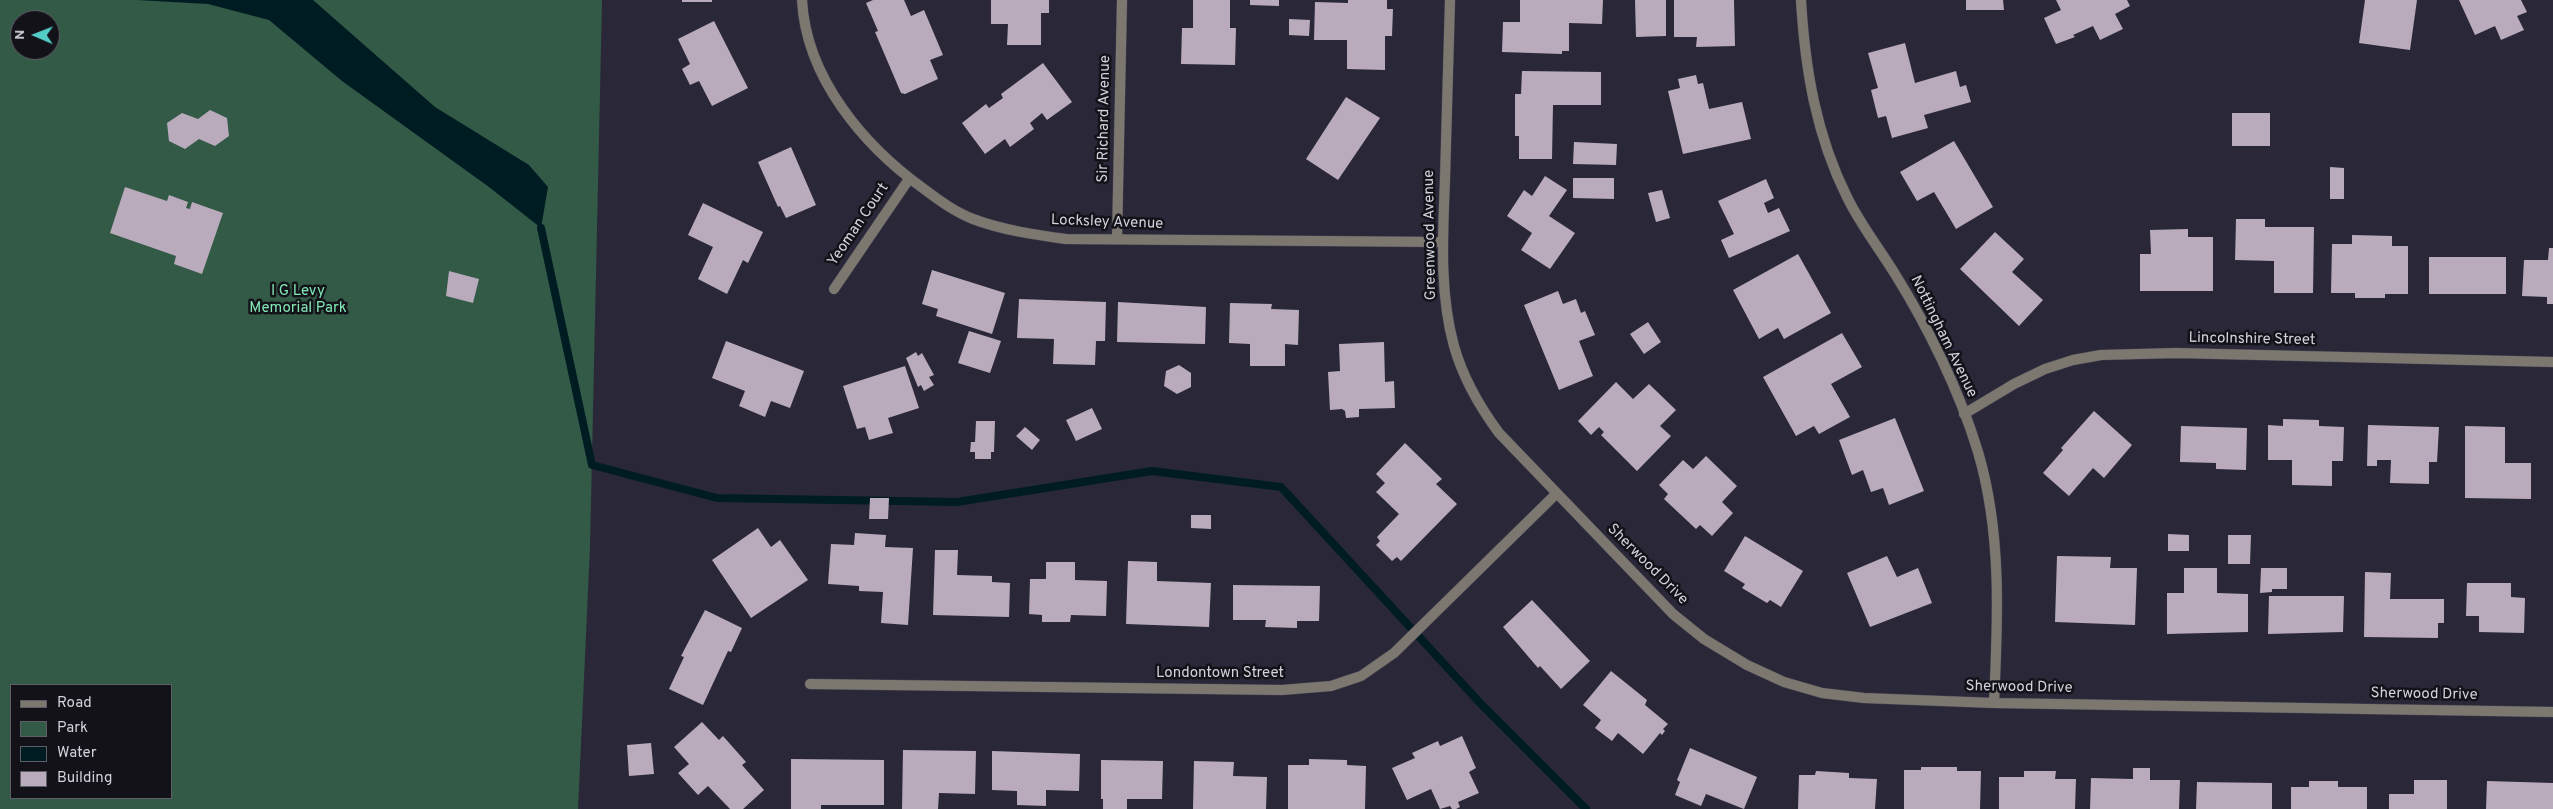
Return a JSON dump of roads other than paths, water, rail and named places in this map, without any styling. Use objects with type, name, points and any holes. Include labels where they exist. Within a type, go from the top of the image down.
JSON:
[{"type":"street","name":"Locksley Avenue","points":[[802,0],[811,44],[825,79],[848,119],[879,153],[909,179],[949,207],[974,219],[1035,234],[1066,239],[1118,238],[1307,243],[1443,242]]},
{"type":"street","name":"Sir Richard Avenue","points":[[1118,238],[1122,0]]},
{"type":"street","name":"Greenwood Avenue","points":[[1450,0],[1443,242],[1446,300],[1454,345],[1464,376],[1480,407],[1498,433],[1556,494]]},
{"type":"street","name":"Nottingham Avenue","points":[[1801,0],[1804,43],[1812,97],[1824,142],[1847,197],[1896,275],[1940,357],[1978,452],[1990,506],[1997,569],[1994,703]]},
{"type":"street","name":"Yeoman Court","points":[[834,289],[909,179]]},
{"type":"street","name":"Lincolnshire Street","points":[[1964,414],[2014,384],[2045,370],[2073,360],[2101,355],[2176,353],[2553,362]]},
{"type":"street","name":"Londontown Street","points":[[810,684],[1282,690],[1331,686],[1362,676],[1394,654],[1556,494]]},
{"type":"street","name":"Sherwood Drive","points":[[1556,494],[1673,614],[1704,639],[1748,665],[1784,682],[1822,692],[1864,698],[1994,703],[2553,712]]},
{"type":"water","points":[[137,0],[313,0],[435,107],[529,165],[548,187],[541,228],[489,187],[342,81],[269,20],[208,4]]},
{"type":"waterway","points":[[541,228],[592,465],[717,498],[957,502],[1152,471],[1281,487],[1481,704],[1586,809]]},
{"type":"park label","name":"I G Levy Memorial Park","points":[[298,300]]}]
